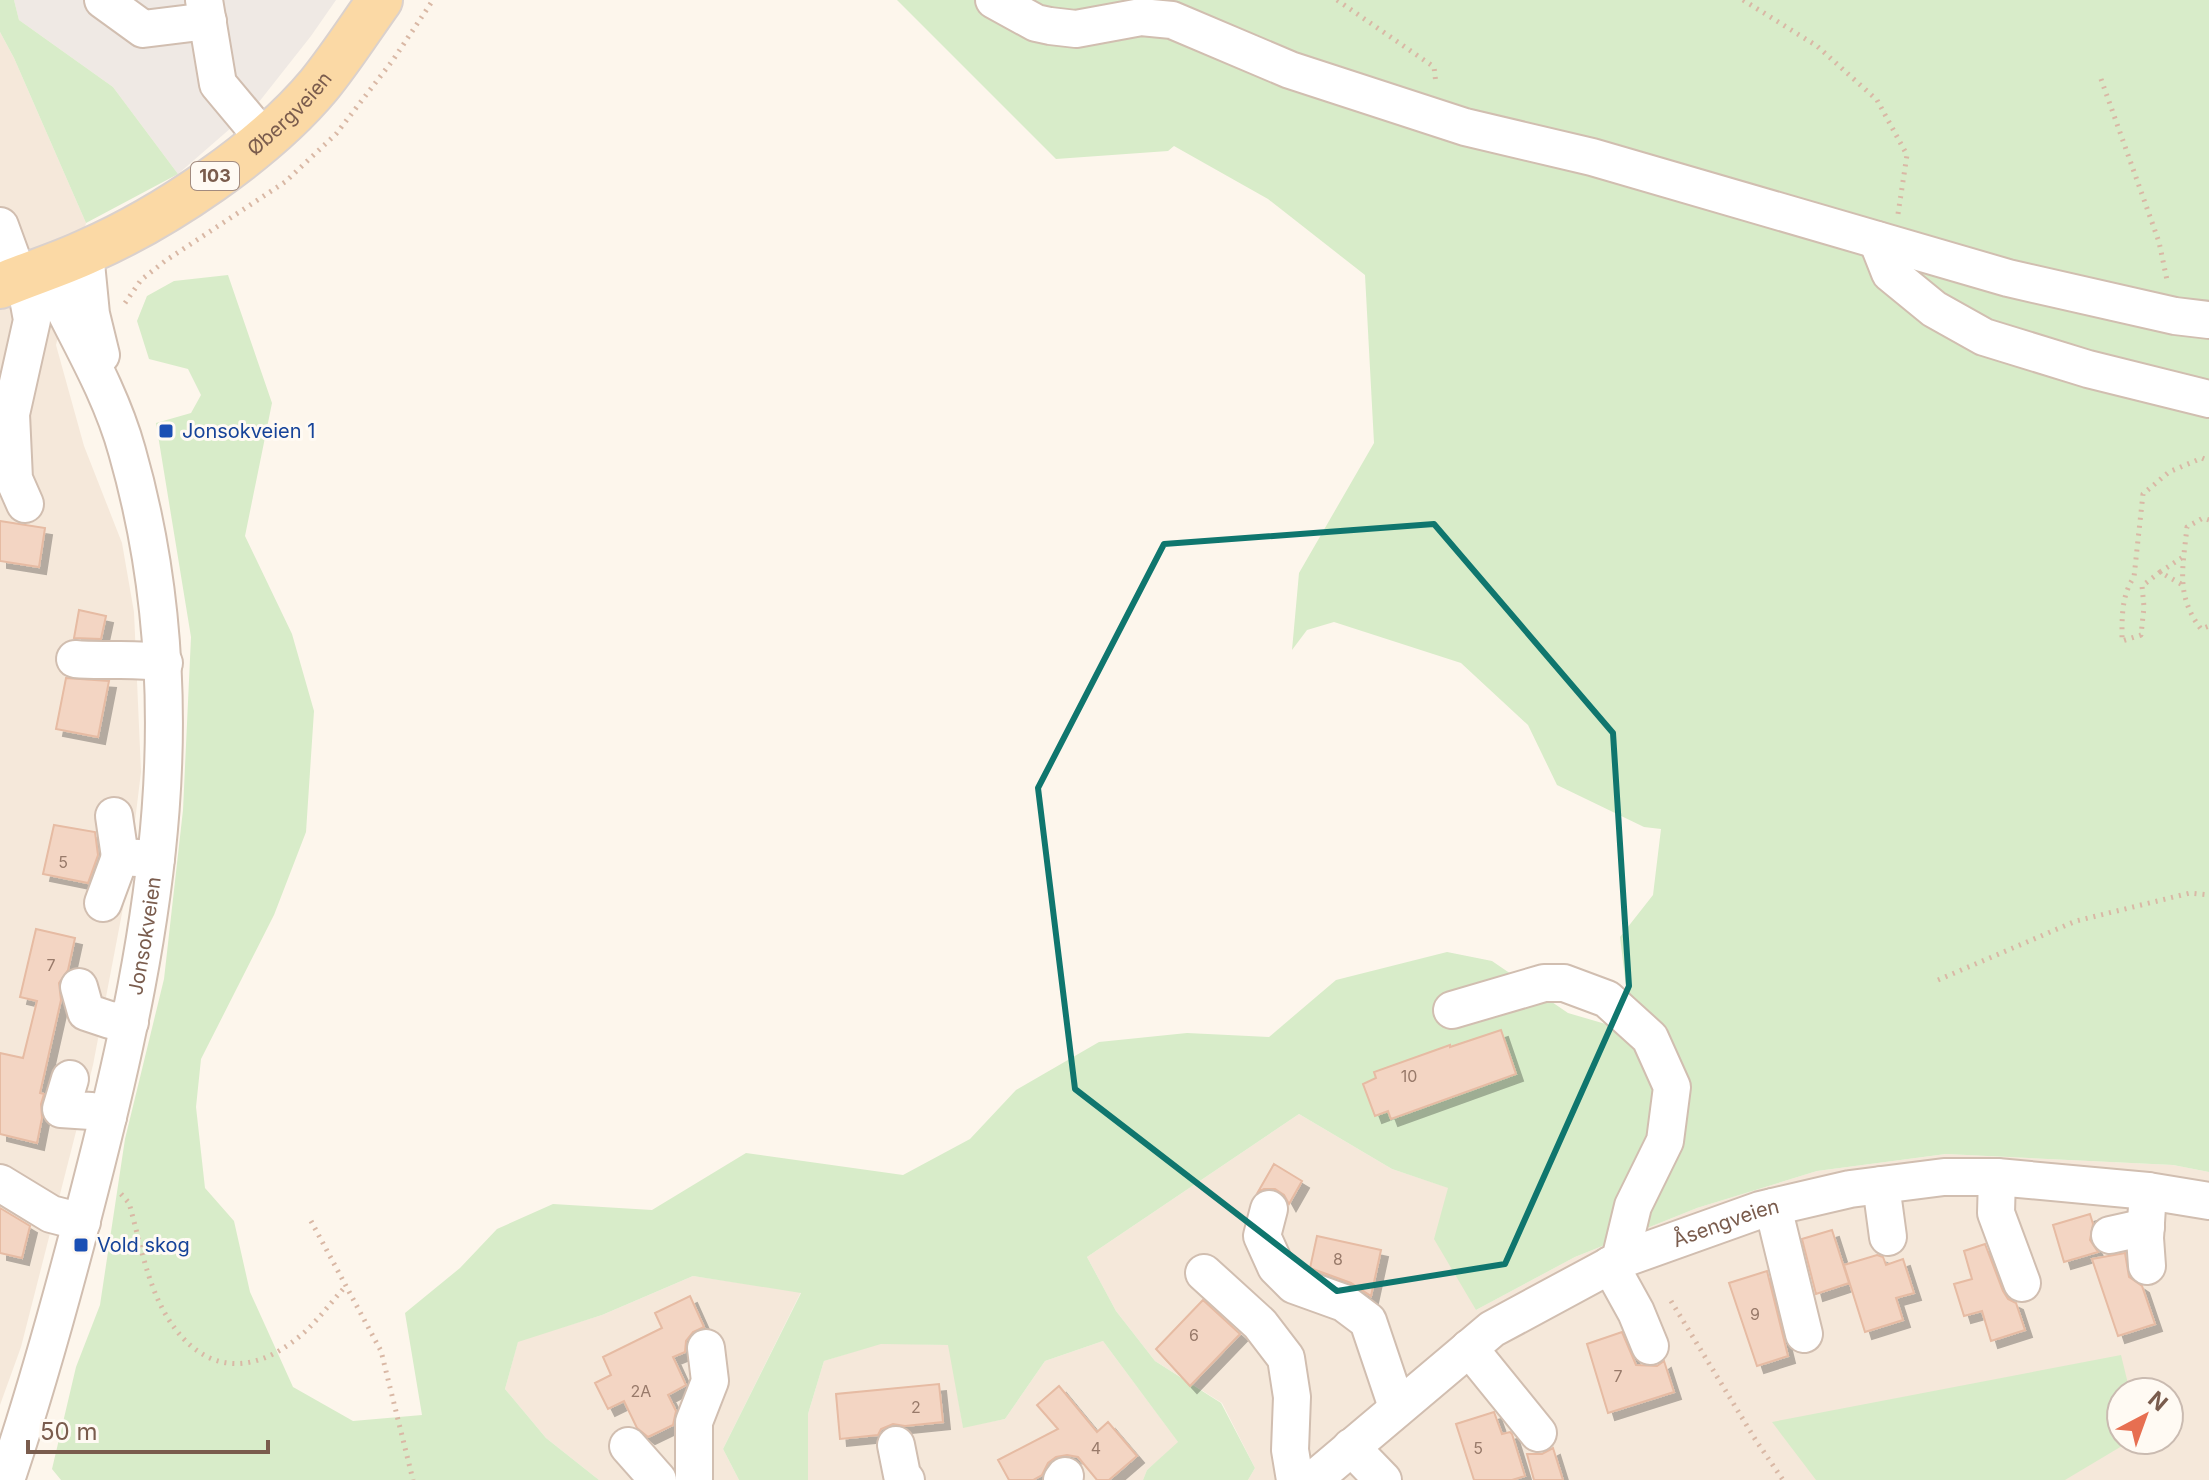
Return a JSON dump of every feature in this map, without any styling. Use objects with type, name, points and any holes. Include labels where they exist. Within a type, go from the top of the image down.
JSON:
[{"type":"main road","name":"Øbergveien","points":[[22,277],[85,253],[143,224],[264,139],[319,86],[380,0]]},
{"type":"street","points":[[103,0],[143,29],[206,11],[218,84],[264,139]]},
{"type":"street","points":[[994,0],[1036,23],[1076,29],[1141,17],[1172,20],[1290,70],[1442,120],[1592,157],[2008,278],[2192,318]]},
{"type":"street","points":[[0,226],[22,277],[32,320],[11,414],[14,479],[25,504]]},
{"type":"street","points":[[1877,240],[1890,273],[1934,309],[1984,337],[2088,369],[2209,399]]},
{"type":"street","name":"Jonsokveien","points":[[6,1480],[60,1309],[130,1022],[146,938],[163,800],[164,663],[158,592],[145,521],[126,448],[103,385],[85,253]]},
{"type":"street","name":"Jonsokveien","points":[[22,277],[103,385]]},
{"type":"street","points":[[75,659],[142,659],[164,663]]},
{"type":"street","points":[[103,903],[120,857],[114,816]]},
{"type":"street","points":[[120,857],[156,859]]},
{"type":"street","points":[[1452,1010],[1544,983],[1564,983],[1607,999],[1650,1038],[1672,1087],[1665,1141],[1633,1206],[1615,1262],[1650,1346]]},
{"type":"street","points":[[79,987],[86,1012],[110,1020],[130,1022]]},
{"type":"street","points":[[70,1079],[61,1109],[91,1111],[108,1117]]},
{"type":"street","name":"Åsengveien","points":[[1313,1480],[1492,1329],[1615,1262],[1773,1207],[1850,1189],[1944,1177],[1997,1177],[2148,1191],[2209,1201]]},
{"type":"street","points":[[1997,1177],[1996,1213],[2022,1283]]},
{"type":"street","points":[[0,1183],[51,1214],[82,1222]]},
{"type":"street","points":[[1881,1185],[1888,1237]]},
{"type":"street","points":[[2147,1266],[2148,1191]]},
{"type":"street","points":[[1773,1207],[1804,1334]]},
{"type":"street","points":[[1269,1209],[1262,1236],[1276,1267],[1294,1285],[1344,1303],[1368,1321],[1397,1407]]},
{"type":"street","points":[[2110,1235],[2146,1227]]},
{"type":"street","points":[[1204,1273],[1260,1324],[1286,1358],[1292,1397],[1290,1450],[1295,1480]]},
{"type":"street","points":[[694,1480],[694,1422],[710,1381],[706,1348]]},
{"type":"street","points":[[1469,1348],[1538,1433]]},
{"type":"street","points":[[896,1445],[902,1475],[906,1480]]},
{"type":"street","points":[[628,1446],[658,1480]]},
{"type":"street","points":[[1351,1447],[1383,1480]]},
{"type":"path","points":[[1337,0],[1434,67],[1442,120]]},
{"type":"path","points":[[1743,0],[1817,46],[1877,100],[1907,155],[1898,216],[1877,240]]},
{"type":"path","points":[[2101,79],[2159,242],[2192,318]]},
{"type":"path","points":[[2184,557],[2142,586],[2144,607],[2141,635],[2122,641],[2122,613],[2126,588],[2134,577],[2143,494],[2169,472],[2202,458],[2209,461]]},
{"type":"path","points":[[2209,520],[2203,518],[2187,527],[2181,584],[2189,613],[2201,629],[2209,626]]},
{"type":"path","points":[[2160,572],[2181,584]]},
{"type":"path","points":[[1938,980],[2076,921],[2190,893],[2209,895]]},
{"type":"path","points":[[95,1168],[129,1203],[149,1275],[169,1320],[197,1351],[216,1361],[241,1365],[261,1359],[299,1337],[346,1286]]},
{"type":"path","points":[[311,1221],[381,1351],[413,1480]]},
{"type":"path","points":[[1670,1300],[1783,1480]]},
{"type":"highlighted area","points":[[1434,524],[1613,733],[1629,986],[1505,1264],[1337,1291],[1075,1089],[1038,788],[1164,544]]},
{"type":"shaded area","points":[[14,0],[336,0],[255,107],[178,174],[113,87],[19,20]]},
{"type":"shaded area","points":[[0,32],[86,223],[56,345],[84,446],[122,543],[134,612],[141,772],[127,887],[93,1065],[21,1347],[0,1405]]},
{"type":"shaded area","points":[[1299,1114],[1392,1169],[1449,1188],[1476,1310],[1575,1257],[1697,1208],[1817,1171],[1946,1154],[2173,1165],[2209,1172],[2209,1480],[1248,1480],[1255,1468],[1222,1403],[1155,1361],[1116,1311],[1087,1257]]},
{"type":"shaded area","points":[[693,1276],[801,1292],[723,1449],[739,1480],[599,1480],[546,1438],[505,1389],[518,1341],[602,1315]]},
{"type":"shaded area","points":[[1103,1341],[1179,1443],[1147,1470],[1143,1480],[808,1480],[808,1414],[824,1361],[881,1343],[949,1345],[963,1427],[1005,1419],[1045,1361]]},
{"type":"green space","points":[[0,0],[14,0],[19,20],[113,87],[178,174],[86,223],[0,32]]},
{"type":"green space","points":[[897,0],[2209,0],[2209,1172],[2173,1165],[1946,1154],[1817,1171],[1697,1208],[1575,1257],[1476,1310],[1434,1239],[1448,1188],[1392,1169],[1299,1114],[1087,1257],[1116,1311],[1155,1361],[1221,1403],[1255,1468],[1248,1480],[1143,1480],[1147,1470],[1178,1442],[1103,1341],[1045,1361],[1005,1419],[963,1428],[948,1345],[881,1344],[824,1361],[808,1414],[808,1480],[739,1480],[723,1449],[801,1293],[693,1276],[602,1315],[518,1342],[505,1389],[546,1438],[599,1480],[61,1480],[52,1469],[76,1367],[100,1305],[125,1139],[164,979],[183,810],[191,637],[156,423],[191,413],[201,395],[188,369],[149,359],[137,321],[147,296],[174,281],[228,275],[272,403],[245,536],[292,634],[314,711],[306,832],[274,915],[201,1059],[196,1107],[205,1188],[234,1221],[250,1292],[293,1387],[353,1421],[422,1415],[405,1313],[460,1268],[497,1229],[553,1204],[652,1210],[746,1153],[903,1175],[970,1139],[1016,1090],[1099,1042],[1187,1033],[1269,1037],[1336,980],[1447,952],[1492,961],[1568,1013],[1609,1025],[1629,1011],[1620,937],[1653,895],[1661,829],[1644,827],[1557,785],[1528,725],[1461,663],[1334,622],[1307,630],[1292,650],[1299,573],[1374,443],[1365,275],[1268,199],[1174,146],[1168,151],[1056,159]]},
{"type":"green space","points":[[2121,1355],[2126,1376],[2105,1376],[2105,1456],[2065,1480],[1816,1480],[1772,1422]]},
{"type":"building","points":[[0,521],[45,528],[39,567],[0,561]]},
{"type":"building","points":[[79,610],[106,616],[101,639],[74,638]]},
{"type":"building","points":[[66,678],[109,681],[98,737],[56,729]]},
{"type":"building","points":[[54,825],[95,832],[98,855],[88,883],[43,874]]},
{"type":"building","points":[[36,929],[75,938],[68,970],[59,983],[61,1000],[40,1093],[44,1094],[37,1143],[0,1134],[0,1053],[23,1058],[37,1001],[20,997]]},
{"type":"building","points":[[1501,1030],[1516,1074],[1391,1119],[1388,1111],[1375,1116],[1363,1084],[1376,1078],[1374,1072]]},
{"type":"building","points":[[1274,1164],[1302,1181],[1289,1204],[1284,1195],[1275,1189],[1258,1192]]},
{"type":"building","points":[[0,1208],[30,1226],[22,1258],[0,1253]]},
{"type":"building","points":[[2090,1214],[2093,1224],[2090,1240],[2098,1252],[2064,1262],[2053,1225]]},
{"type":"building","points":[[1832,1230],[1849,1283],[1816,1294],[1802,1239]]},
{"type":"building","points":[[1317,1236],[1381,1250],[1371,1296],[1351,1283],[1310,1268]]},
{"type":"building","points":[[1985,1244],[2003,1291],[2008,1299],[2016,1303],[2025,1330],[1991,1341],[1982,1311],[1964,1316],[1954,1284],[1972,1279],[1964,1251]]},
{"type":"building","points":[[2125,1253],[2129,1277],[2142,1286],[2155,1324],[2118,1336],[2092,1259]]},
{"type":"building","points":[[1877,1255],[1883,1257],[1886,1265],[1903,1259],[1914,1293],[1896,1298],[1903,1320],[1865,1332],[1844,1265]]},
{"type":"building","points":[[1767,1271],[1788,1356],[1757,1366],[1729,1283]]},
{"type":"building","points":[[690,1296],[704,1327],[693,1332],[686,1341],[685,1352],[673,1357],[686,1385],[668,1395],[676,1411],[673,1425],[648,1437],[637,1428],[624,1401],[608,1409],[595,1383],[611,1375],[603,1357],[662,1328],[655,1313]]},
{"type":"building","points":[[1203,1300],[1240,1334],[1190,1386],[1156,1349]]},
{"type":"building","points":[[1622,1332],[1636,1365],[1657,1366],[1664,1361],[1674,1392],[1608,1413],[1587,1344]]},
{"type":"building","points":[[939,1384],[943,1422],[905,1426],[893,1424],[881,1429],[878,1435],[840,1439],[836,1394]]},
{"type":"building","points":[[1059,1386],[1097,1432],[1108,1422],[1137,1456],[1109,1480],[1097,1480],[1078,1457],[1067,1455],[1056,1457],[1048,1463],[1042,1475],[1033,1480],[1009,1480],[998,1460],[1058,1429],[1037,1405]]},
{"type":"building","points":[[1494,1412],[1502,1434],[1512,1434],[1525,1476],[1512,1480],[1474,1480],[1456,1424]]},
{"type":"building","points":[[1553,1448],[1563,1480],[1534,1480],[1527,1454],[1542,1454]]},
{"type":"place","name":"Jonsokveien 1","points":[[166,431]]},
{"type":"place","name":"Vold skog","points":[[81,1245]]}]
